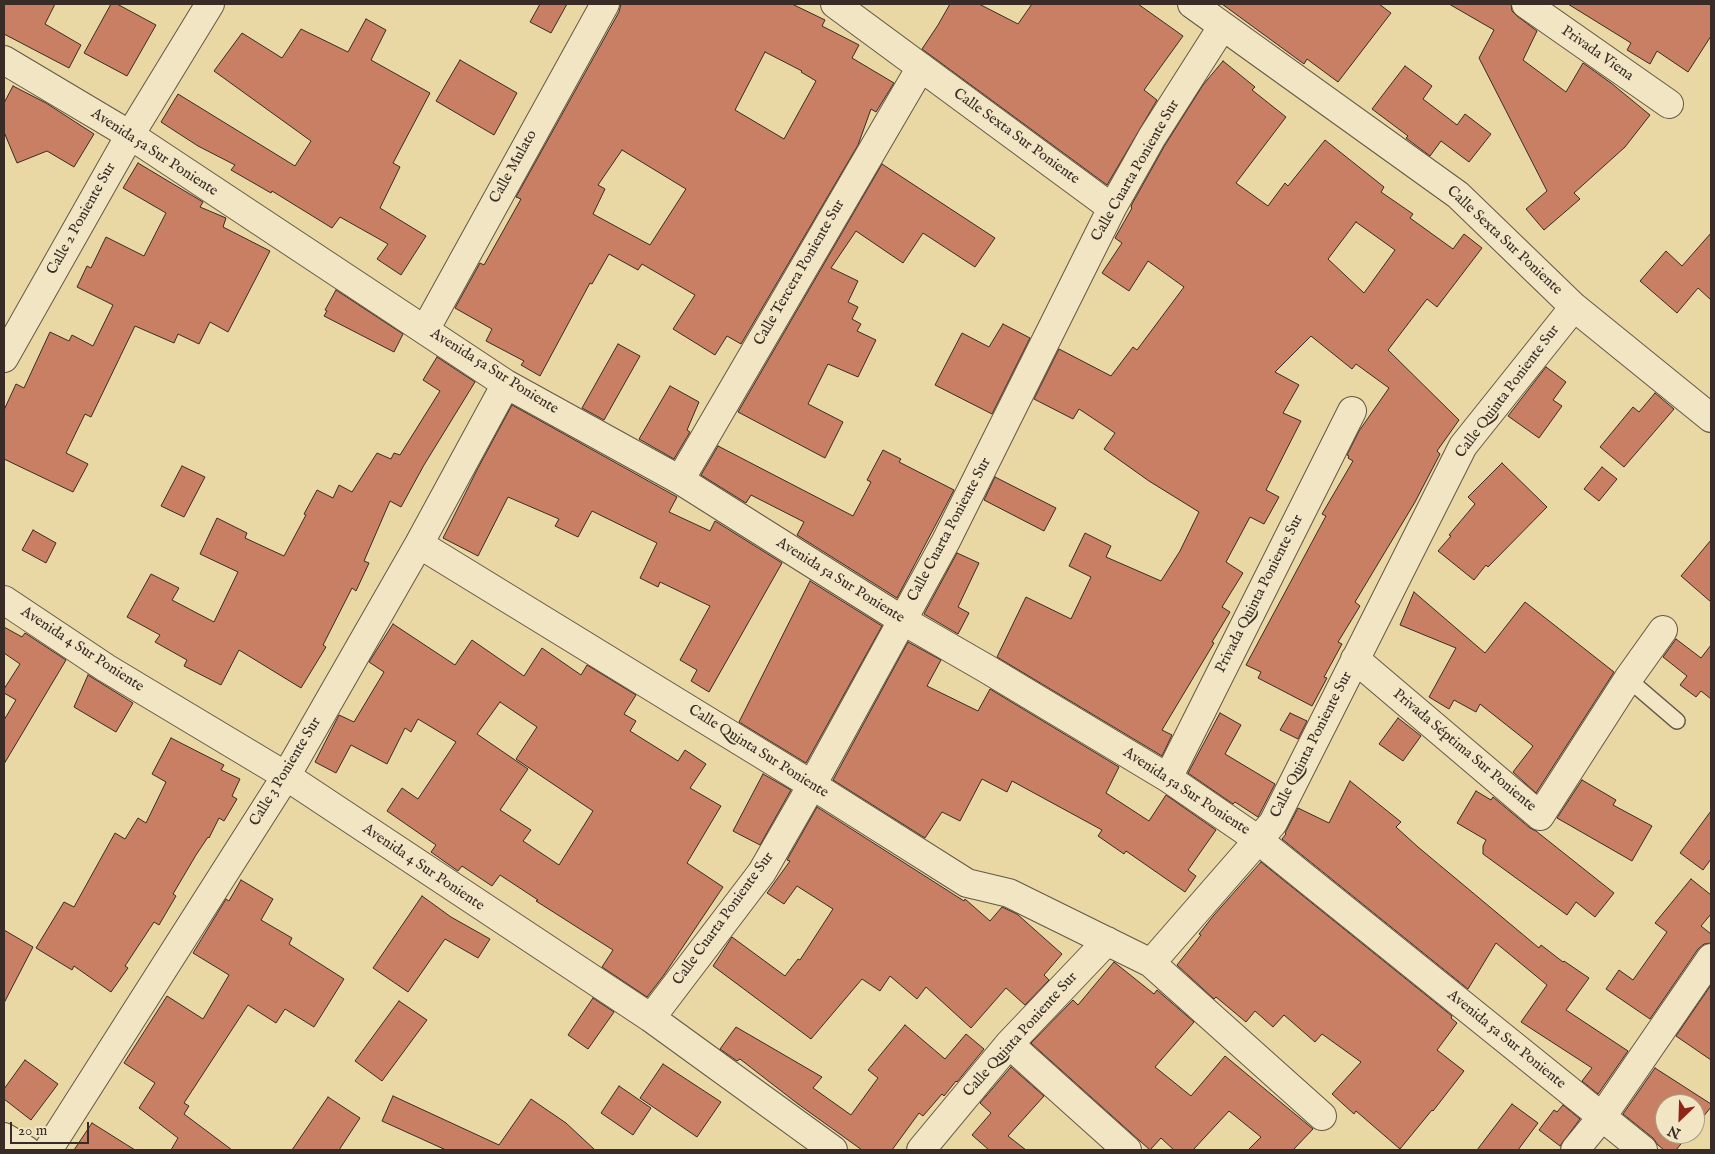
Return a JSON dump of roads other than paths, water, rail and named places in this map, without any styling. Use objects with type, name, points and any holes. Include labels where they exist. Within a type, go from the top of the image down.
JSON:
[{"type":"street","name":"Calle 2 Poniente Sur","points":[[4,358],[130,135],[210,4]]},
{"type":"street","name":"Calle Mulato","points":[[425,330],[605,4]]},
{"type":"street","name":"Calle Sexta Sur Poniente","points":[[835,4],[1112,208]]},
{"type":"street","name":"Calle Sexta Sur Poniente","points":[[1192,4],[1458,195],[1574,307],[1711,418]]},
{"type":"street","name":"Privada Viena","points":[[1526,4],[1669,104]]},
{"type":"street","name":"Calle Cuarta Poniente Sur","points":[[651,1018],[762,872],[946,541],[1112,208],[1152,137],[1222,27]]},
{"type":"street","name":"Avenida 5a Sur Poniente","points":[[4,60],[130,135],[506,384],[680,480],[902,620],[1168,778],[1257,839],[1643,1150]]},
{"type":"street","name":"Calle Tercera Poniente Sur","points":[[680,480],[921,67]]},
{"type":"street","name":"Calle Quinta Poniente Sur","points":[[1151,963],[1257,839],[1273,823],[1463,446],[1574,307]]},
{"type":"street","name":"Calle 3 Poniente Sur","points":[[48,1150],[286,776],[418,544],[506,384]]},
{"type":"street","name":"Privada Quinta Poniente Sur","points":[[1168,778],[1352,411]]},
{"type":"street","name":"Calle Quinta Sur Poniente","points":[[418,544],[812,784],[967,883],[1009,893],[1107,940]]},
{"type":"street","name":"Avenida 4 Sur Poniente","points":[[4,600],[106,668],[286,776],[651,1018],[833,1150]]},
{"type":"street","name":"Privada Séptima Sur Poniente","points":[[1355,659],[1540,816],[1628,680],[1663,630]]},
{"type":"street","name":"Calle Quinta Poniente Sur","points":[[921,1150],[1009,1044],[1107,940]]},
{"type":"street","points":[[1107,940],[1151,963],[1322,1116]]},
{"type":"street","points":[[1575,1150],[1601,1118],[1711,958]]},
{"type":"street","points":[[1009,1044],[1127,1150]]},
{"type":"street","points":[[4,1137],[26,1150]]},
{"type":"lane","points":[[1628,680],[1677,721]]}]
